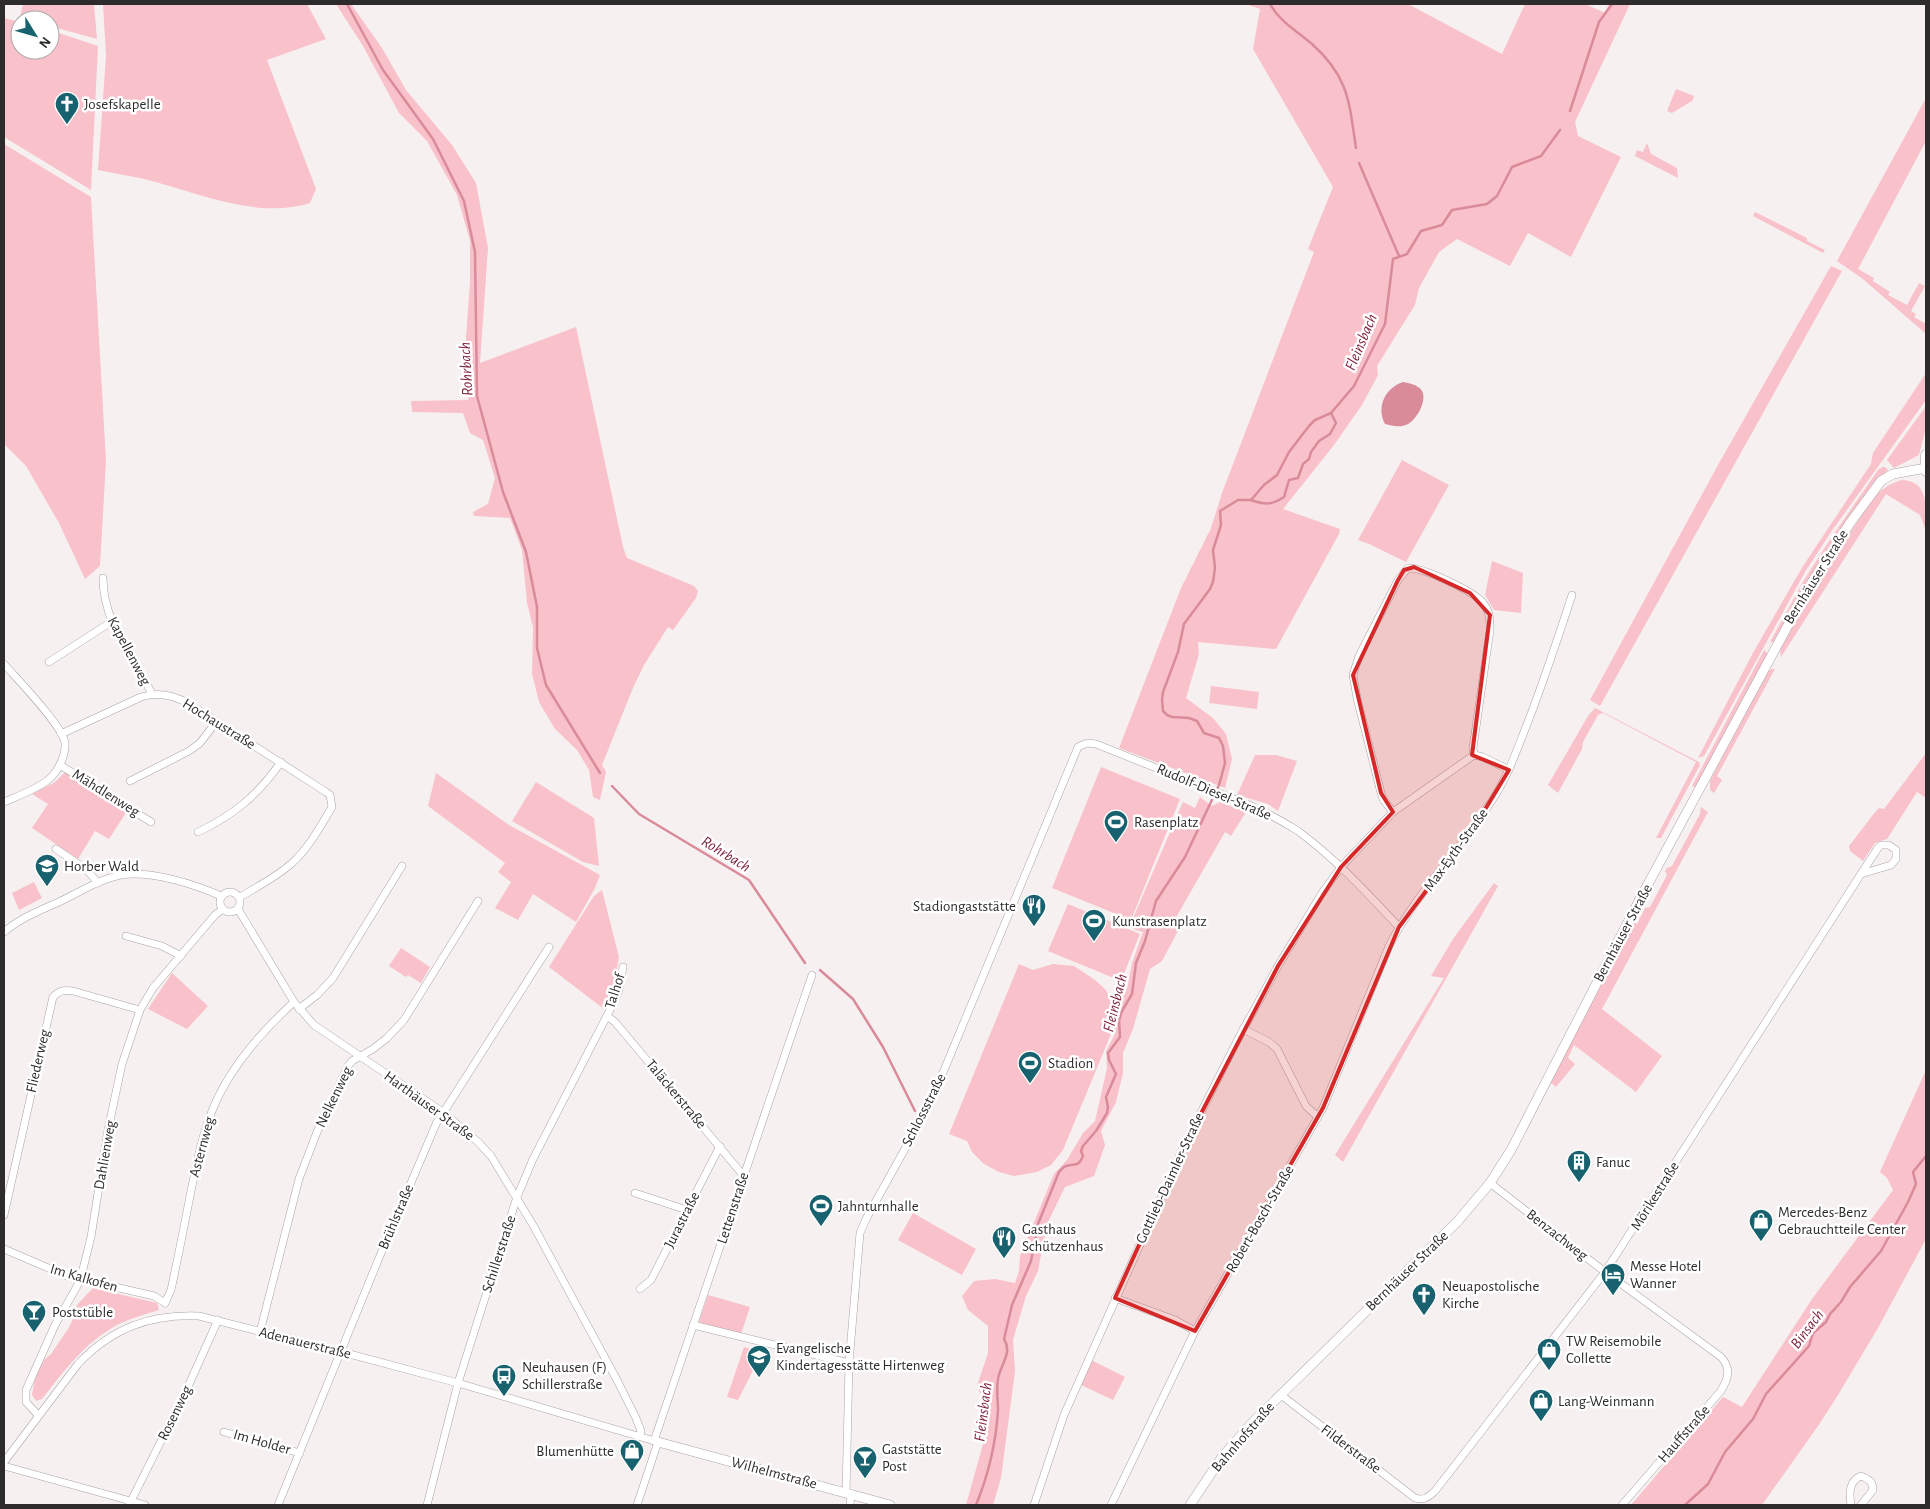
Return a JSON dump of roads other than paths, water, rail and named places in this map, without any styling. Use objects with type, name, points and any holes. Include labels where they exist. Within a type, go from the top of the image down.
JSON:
[{"type":"main road","name":"Bernhäuser Straße","points":[[1926,455],[1926,469]]},
{"type":"street","name":"Bernhäuser Straße","points":[[1280,1395],[1444,1235],[1490,1183],[1514,1143],[1630,919],[1769,658],[1810,586],[1850,523],[1881,482],[1893,474],[1926,469]]},
{"type":"street","points":[[1393,812],[1383,799],[1381,793],[1353,675],[1359,656],[1376,622],[1398,580],[1408,568],[1424,570],[1470,593],[1484,604],[1490,615],[1490,630],[1473,748],[1474,755],[1509,770]]},
{"type":"street","name":"Kapellenweg","points":[[103,578],[105,600],[111,622],[152,694]]},
{"type":"street","name":"Max-Eyth-Straße","points":[[1399,927],[1475,826],[1498,792],[1509,770],[1542,688],[1572,595]]},
{"type":"street","points":[[49,662],[111,622]]},
{"type":"street","points":[[4,664],[56,725],[64,742],[60,764],[49,779],[4,802]]},
{"type":"street","name":"Hochaustraße","points":[[61,734],[125,704],[152,694],[174,697],[186,702],[330,795],[332,807],[312,839],[290,864],[274,877],[240,897]]},
{"type":"street","name":"Mähdlenweg","points":[[130,781],[189,751],[200,742],[216,722]]},
{"type":"street","name":"Rudolf-Diesel-Straße","points":[[1082,744],[1087,742],[1096,744],[1254,807],[1297,831],[1363,888],[1399,927]]},
{"type":"street","name":"Schlossstraße","points":[[850,1505],[849,1363],[860,1233],[935,1092],[1076,750],[1082,744]]},
{"type":"street","name":"Gottlieb-Daimler-Straße","points":[[1034,1505],[1064,1415],[1183,1148],[1243,1029],[1322,893],[1340,867],[1393,812],[1474,755]]},
{"type":"street","points":[[198,832],[234,813],[254,796],[281,762]]},
{"type":"street","name":"Mähdlenweg","points":[[60,764],[151,822]]},
{"type":"street","name":"Mörikestraße","points":[[1424,1500],[1435,1491],[1605,1272],[1861,874],[1881,846],[1889,845],[1896,850],[1896,859],[1891,865],[1861,874]]},
{"type":"street","points":[[56,849],[87,870],[98,883]]},
{"type":"street","name":"Asternweg","points":[[165,1303],[171,1290],[203,1135],[212,1110],[225,1084],[262,1032],[296,1005],[317,995],[333,978],[402,866]]},
{"type":"street","points":[[4,932],[20,920],[119,875],[146,875],[188,885],[221,896],[231,891],[240,897],[238,909],[230,912],[223,909],[220,901],[221,896]]},
{"type":"street","name":"Nelkenweg","points":[[260,1332],[299,1179],[317,1132],[348,1066],[352,1061],[387,1038],[404,1020],[478,901]]},
{"type":"street","name":"Dahlienweg","points":[[38,1415],[26,1402],[26,1390],[55,1325],[80,1280],[91,1237],[108,1130],[122,1064],[140,1010],[154,988],[215,915],[223,909]]},
{"type":"street","name":"Harthäuser Straße","points":[[238,909],[296,1005],[319,1030],[444,1113],[478,1142],[491,1156],[517,1197],[618,1382],[639,1424],[641,1430],[639,1437]]},
{"type":"street","name":"Robert-Bosch-Straße","points":[[1111,1505],[1195,1331],[1318,1117],[1339,1072],[1389,946],[1399,927]]},
{"type":"street","points":[[126,936],[162,946],[181,956]]},
{"type":"street","name":"Brühlstraße","points":[[278,1505],[432,1133],[549,947]]},
{"type":"street","name":"Talhof","points":[[606,1016],[618,990],[623,967]]},
{"type":"street","name":"Lettenstraße","points":[[637,1505],[693,1325],[812,975]]},
{"type":"street","name":"Fliederweg","points":[[4,1214],[53,997],[58,992],[64,990],[73,991],[140,1010]]},
{"type":"street","name":"Taläckerstraße","points":[[606,1016],[615,1022],[743,1175]]},
{"type":"street","name":"Schillerstraße","points":[[427,1505],[458,1384],[517,1197],[533,1159],[606,1016]]},
{"type":"street","points":[[1243,1029],[1269,1042],[1277,1049],[1306,1106],[1318,1117]]},
{"type":"street","name":"Jurastraße","points":[[640,1289],[651,1280],[720,1146]]},
{"type":"street","name":"Benzachweg","points":[[1490,1183],[1605,1272],[1721,1357]]},
{"type":"street","points":[[635,1192],[687,1210]]},
{"type":"street","name":"Im Kalkofen","points":[[4,1249],[80,1280],[154,1296],[165,1303]]},
{"type":"street","points":[[1115,1298],[1174,1320],[1195,1331]]},
{"type":"street","points":[[165,1303],[168,1308],[168,1316]]},
{"type":"street","name":"Adenauerstraße","points":[[4,1462],[38,1415],[91,1350],[104,1340],[136,1324],[168,1316],[199,1316],[342,1352],[656,1442]]},
{"type":"street","name":"Rosenweg","points":[[130,1503],[188,1388],[218,1320]]},
{"type":"street","points":[[693,1325],[849,1363]]},
{"type":"street","name":"Hauffstraße","points":[[1622,1505],[1727,1382],[1728,1367],[1721,1357]]},
{"type":"street","name":"Filderstraße","points":[[1280,1395],[1415,1498],[1424,1500]]},
{"type":"street","name":"Bahnhofstraße","points":[[1190,1505],[1222,1457],[1280,1395]]},
{"type":"street","name":"Im Holder","points":[[224,1432],[300,1453]]},
{"type":"street","name":"Wilhelmstraße","points":[[656,1442],[890,1505]]},
{"type":"street","points":[[4,1466],[130,1503],[145,1505]]},
{"type":"street","points":[[1851,1505],[1853,1482],[1861,1476],[1868,1478],[1873,1484],[1873,1490],[1861,1505]]},
{"type":"waterway","name":"Rohrbach","points":[[347,4],[383,70],[433,139],[464,201],[475,252],[477,396],[503,492],[526,552],[537,607],[537,648],[546,685],[600,773]]},
{"type":"waterway","points":[[1270,4],[1283,21],[1312,44],[1334,68],[1349,104],[1356,148]]},
{"type":"waterway","name":"Fleinsbach","points":[[1570,111],[1599,22],[1612,4]]},
{"type":"waterway","name":"Fleinsbach","points":[[976,1505],[988,1471],[993,1446],[998,1410],[997,1383],[1007,1354],[1004,1339],[1012,1305],[1031,1261],[1038,1224],[1059,1172],[1065,1166],[1080,1162],[1083,1156],[1081,1151],[1083,1146],[1096,1131],[1107,1113],[1106,1097],[1116,1074],[1109,1060],[1108,1053],[1120,1037],[1119,1020],[1132,994],[1136,963],[1145,941],[1156,901],[1185,857],[1219,785],[1225,763],[1223,746],[1219,738],[1204,733],[1197,721],[1167,715],[1163,711],[1162,699],[1178,652],[1184,624],[1210,589],[1213,582],[1215,568],[1213,550],[1221,525],[1220,511],[1238,500],[1251,500],[1264,485],[1277,475],[1289,452],[1309,426],[1315,420],[1331,413],[1354,386],[1385,324],[1393,259],[1407,254],[1421,231],[1442,225],[1452,210],[1487,204],[1497,196],[1512,167],[1541,156],[1560,130]]},
{"type":"waterway","points":[[1359,163],[1399,256]]},
{"type":"waterway","name":"Fleinsbach","points":[[1251,500],[1268,503],[1276,502],[1284,497],[1289,480],[1298,478],[1303,464],[1309,459],[1311,452],[1319,441],[1330,434],[1336,423],[1331,413]]},
{"type":"waterway","name":"Rohrbach","points":[[612,786],[639,814],[749,880],[805,963]]},
{"type":"waterway","name":"Rohrbach","points":[[820,970],[853,999],[883,1047],[915,1111]]},
{"type":"waterway","name":"Binsach","points":[[1685,1505],[1708,1484],[1725,1452],[1753,1419],[1766,1394],[1809,1346],[1813,1333],[1826,1322],[1850,1287],[1881,1251],[1916,1184],[1913,1172],[1926,1156]]},
{"type":"place","name":"Josefskapelle","points":[[67,125]]},
{"type":"place","name":"Rasenplatz","points":[[1116,843]]},
{"type":"place","name":"Horber Wald","points":[[47,887]]},
{"type":"place","name":"Stadiongaststätte","points":[[1034,927]]},
{"type":"place","name":"Kunstrasenplatz","points":[[1094,942]]},
{"type":"place","name":"Stadion","points":[[1030,1084]]},
{"type":"place","name":"Fanuc","points":[[1579,1183]]},
{"type":"place","name":"Jahnturnhalle","points":[[821,1227]]},
{"type":"place","name":"Mercedes-Benz Gebrauchtteile Center","points":[[1761,1242]]},
{"type":"place","name":"Gasthaus Schützenhaus","points":[[1004,1259]]},
{"type":"place","name":"Messe Hotel Wanner","points":[[1613,1296]]},
{"type":"place","name":"Neuapostolische Kirche","points":[[1424,1316]]},
{"type":"place","name":"Poststüble","points":[[34,1333]]},
{"type":"place","name":"TW Reisemobile Collette","points":[[1549,1371]]},
{"type":"place","name":"Evangelische Kindertagesstätte Hirtenweg","points":[[759,1378]]},
{"type":"place","name":"Neuhausen (F) Schillerstraße","points":[[504,1397]]},
{"type":"place","name":"Lang-Weinmann","points":[[1541,1422]]},
{"type":"place","name":"Blumenhütte","points":[[632,1472]]},
{"type":"place","name":"Gaststätte Post","points":[[865,1479]]}]
